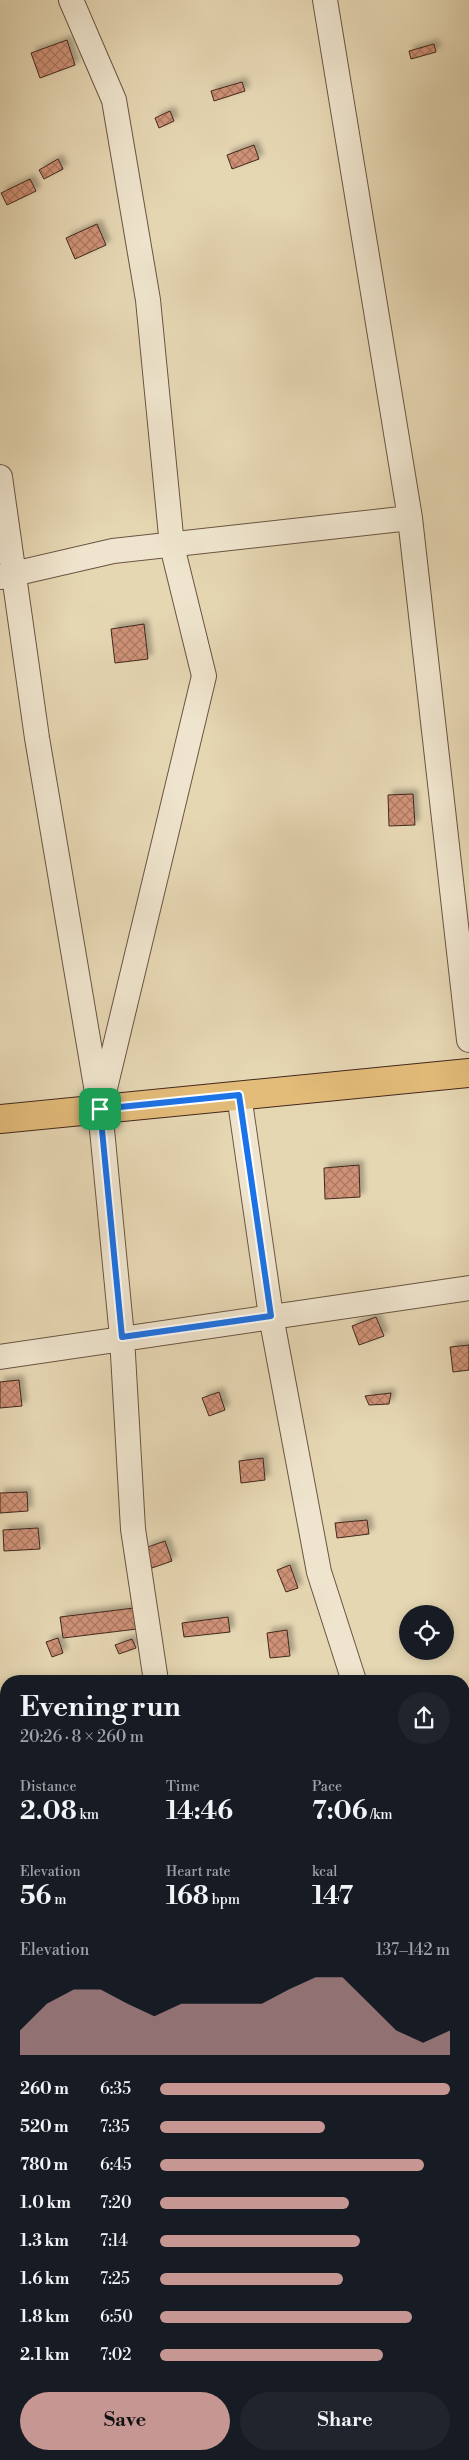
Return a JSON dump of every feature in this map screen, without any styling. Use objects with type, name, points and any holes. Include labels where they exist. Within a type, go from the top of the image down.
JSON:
[{"type":"main road","points":[[0,1119],[469,1073]]},
{"type":"street","points":[[71,0],[114,100],[148,300],[172,546],[204,676],[100,1109]]},
{"type":"street","points":[[325,0],[410,518],[469,1040]]},
{"type":"street","points":[[0,477],[7,575],[37,738],[100,1109],[122,1337],[133,1529],[155,1675]]},
{"type":"street","points":[[7,575],[113,551],[172,546],[410,518]]},
{"type":"street","points":[[239,1095],[271,1316],[319,1572],[352,1675]]},
{"type":"street","points":[[0,1356],[469,1288]]},
{"type":"building","points":[[67,40],[75,65],[40,78],[31,53]]},
{"type":"building","points":[[434,44],[436,52],[411,59],[409,51]]},
{"type":"building","points":[[242,82],[245,91],[214,101],[211,91]]},
{"type":"building","points":[[170,111],[174,121],[159,128],[155,118]]},
{"type":"building","points":[[254,145],[259,159],[232,169],[227,155]]},
{"type":"building","points":[[58,159],[63,169],[44,179],[39,170]]},
{"type":"building","points":[[30,179],[36,191],[7,205],[1,193]]},
{"type":"building","points":[[97,224],[106,245],[75,259],[66,238]]},
{"type":"building","points":[[144,624],[148,659],[115,663],[111,629]]},
{"type":"building","points":[[413,794],[415,825],[389,826],[388,795]]},
{"type":"building","points":[[359,1165],[360,1197],[325,1199],[324,1168]]},
{"type":"building","points":[[376,1317],[384,1336],[359,1345],[352,1326]]},
{"type":"building","points":[[469,1345],[469,1370],[453,1372],[450,1347]]},
{"type":"building","points":[[19,1380],[22,1406],[0,1408],[0,1382]]},
{"type":"building","points":[[219,1392],[225,1410],[209,1416],[202,1398]]},
{"type":"building","points":[[391,1393],[389,1404],[369,1405],[365,1396]]},
{"type":"building","points":[[263,1458],[265,1480],[241,1483],[239,1461]]},
{"type":"building","points":[[27,1492],[28,1511],[0,1513],[0,1493]]},
{"type":"building","points":[[367,1520],[369,1534],[337,1538],[335,1523]]},
{"type":"building","points":[[38,1528],[40,1549],[4,1551],[3,1530]]},
{"type":"building","points":[[165,1541],[172,1561],[152,1568],[145,1548]]},
{"type":"building","points":[[290,1565],[298,1588],[286,1592],[277,1570]]},
{"type":"building","points":[[134,1608],[137,1629],[63,1638],[60,1617]]},
{"type":"building","points":[[228,1617],[230,1632],[184,1637],[182,1623]]},
{"type":"building","points":[[287,1630],[290,1656],[270,1658],[267,1633]]},
{"type":"building","points":[[58,1638],[63,1653],[52,1657],[46,1642]]},
{"type":"building","points":[[132,1639],[136,1648],[119,1654],[115,1645]]},
{"type":"route","points":[[239,1095],[271,1316],[122,1337],[100,1109],[239,1095]]}]
